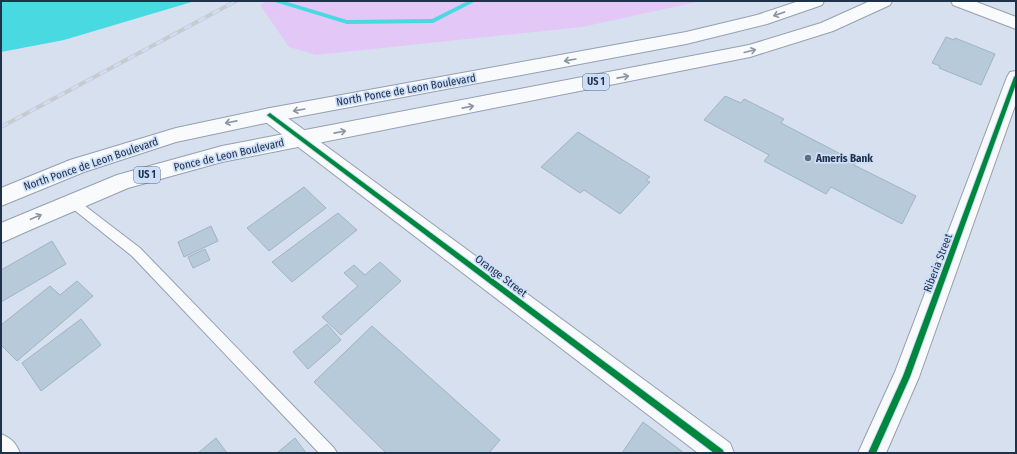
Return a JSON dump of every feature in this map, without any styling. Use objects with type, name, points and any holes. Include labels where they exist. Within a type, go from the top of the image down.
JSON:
[{"type":"main road","name":"North Ponce de Leon Boulevard","points":[[1,197],[70,169],[129,148],[176,135],[270,115],[686,38],[761,20],[816,1]]},
{"type":"main road","name":"US 1","points":[[302,139],[750,51],[827,27],[884,1]]},
{"type":"main road","points":[[959,1],[1016,23]]},
{"type":"main road","name":"Riberia Street","points":[[872,453],[906,377],[1016,77]]},
{"type":"main road","name":"Orange Street","points":[[270,115],[720,453]]},
{"type":"main road","name":"Ponce de Leon Boulevard","points":[[1,234],[22,223],[124,181],[222,154],[302,139]]},
{"type":"main road","points":[[1,448],[6,453]]},
{"type":"lane","points":[[72,202],[136,252],[329,453]]},
{"type":"shaded area","points":[[267,1],[701,1],[582,27],[316,55],[289,47],[260,5]]},
{"type":"water","points":[[1,1],[195,1],[64,40],[1,52]]},
{"type":"building","points":[[946,37],[954,40],[955,38],[995,54],[981,85],[939,68],[940,66],[932,63]]},
{"type":"building","name":"Ameris Bank","points":[[725,96],[741,103],[744,99],[784,119],[781,123],[856,162],[854,165],[916,196],[902,224],[831,187],[826,194],[764,161],[769,155],[704,120]]},
{"type":"building","points":[[578,132],[650,177],[646,180],[650,182],[620,214],[584,190],[580,193],[541,167]]},
{"type":"building","points":[[304,187],[326,208],[269,251],[247,228]]},
{"type":"building","points":[[338,213],[357,230],[292,282],[272,262]]},
{"type":"building","points":[[211,226],[218,241],[184,257],[178,242]]},
{"type":"building","points":[[52,241],[66,264],[1,302],[1,270]]},
{"type":"building","points":[[205,249],[210,260],[193,268],[188,257]]},
{"type":"building","points":[[380,262],[401,281],[341,335],[322,317],[358,286],[344,273],[354,265],[365,275]]},
{"type":"building","points":[[77,281],[93,296],[17,361],[1,345],[1,325],[50,286],[60,295]]},
{"type":"building","points":[[81,319],[101,345],[41,391],[22,363]]},
{"type":"building","points":[[327,324],[341,340],[308,369],[293,352]]},
{"type":"building","points":[[372,326],[500,440],[489,453],[386,453],[314,382]]},
{"type":"building","points":[[643,422],[684,453],[622,453]]},
{"type":"building","points":[[216,438],[227,453],[198,453]]},
{"type":"building","points":[[295,438],[306,453],[277,453]]},
{"type":"waterway","points":[[277,1],[347,22],[433,21],[473,1]]},
{"type":"railway","points":[[1,127],[236,1]]},
{"type":"cycle path","points":[[872,453],[906,377],[1016,77]]},
{"type":"cycle path","points":[[270,115],[720,453]]},
{"type":"place","name":"Ameris Bank","points":[[808,158]]}]
